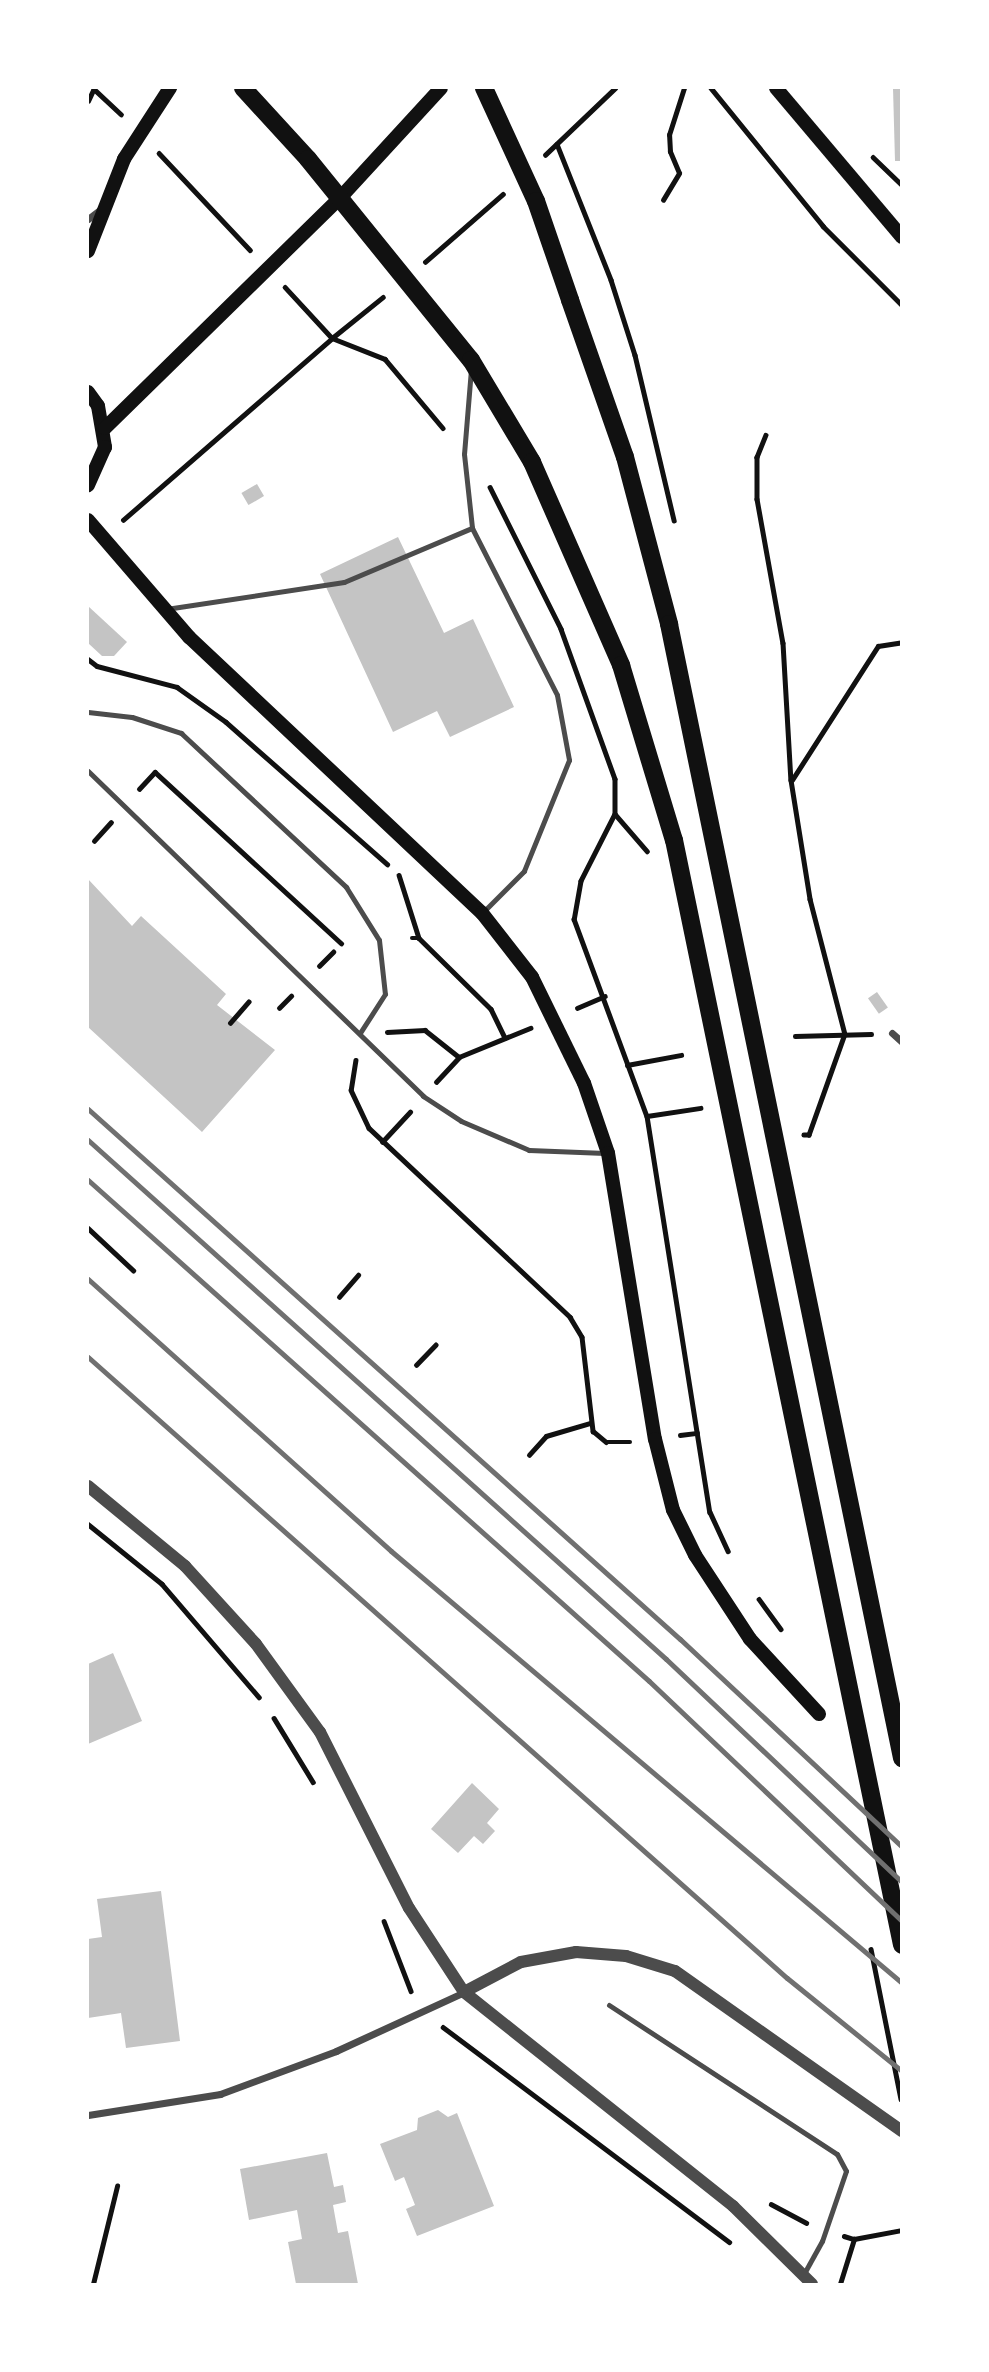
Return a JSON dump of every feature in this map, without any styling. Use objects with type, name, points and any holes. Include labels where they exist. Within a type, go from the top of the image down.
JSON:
[{"type":"main road","points":[[88,251],[101,208],[124,159],[170,88]]},
{"type":"main road","points":[[243,88],[340,198],[471,360],[532,462],[621,665],[674,840],[835,1612],[901,1945]]},
{"type":"main road","points":[[105,428],[340,198],[441,88]]},
{"type":"main road","points":[[484,88],[525,175],[625,457],[669,624],[901,1758]]},
{"type":"main road","points":[[776,88],[901,237]]},
{"type":"main road","points":[[88,392],[105,428],[100,466],[88,485]]},
{"type":"main road","points":[[88,520],[165,610],[482,912],[532,977],[584,1083],[608,1153],[655,1439],[673,1510],[695,1555],[750,1639],[819,1714]]},
{"type":"street","points":[[88,219],[101,208]]},
{"type":"street","points":[[892,1033],[901,1042]]},
{"type":"street","points":[[88,1486],[185,1566],[256,1644],[320,1732],[409,1908],[464,1992],[733,2206],[807,2280]]},
{"type":"street","points":[[88,2115],[220,2094],[336,2051],[464,1992],[521,1962],[576,1952],[626,1956],[675,1971],[901,2131]]},
{"type":"lane","points":[[471,360],[464,454],[472,528],[557,695],[569,760],[524,871],[482,912]]},
{"type":"lane","points":[[165,610],[344,583],[472,528]]},
{"type":"lane","points":[[88,712],[132,717],[181,733],[346,887],[379,940],[385,994],[360,1033]]},
{"type":"lane","points":[[88,771],[423,1096],[461,1121],[529,1150],[608,1153]]},
{"type":"lane","points":[[609,2005],[837,2154],[846,2171],[807,2280]]},
{"type":"path","points":[[88,102],[94,88],[128,121]]},
{"type":"path","points":[[128,516],[332,338],[407,278],[525,175],[615,88]]},
{"type":"path","points":[[663,200],[680,173],[670,152],[669,135],[684,88]]},
{"type":"path","points":[[711,88],[822,226],[901,305]]},
{"type":"path","points":[[159,153],[253,253]]},
{"type":"path","points":[[282,284],[332,338],[385,359],[448,434]]},
{"type":"path","points":[[766,435],[757,457],[757,499],[783,643],[791,780],[810,899],[845,1034],[809,1135]]},
{"type":"path","points":[[791,780],[878,646],[901,642]]},
{"type":"path","points":[[88,659],[97,666],[177,687],[226,722],[401,877],[419,938],[491,1009],[505,1038]]},
{"type":"path","points":[[146,781],[155,772],[341,943]]},
{"type":"path","points":[[412,938],[419,938]]},
{"type":"path","points":[[581,1006],[605,996],[626,1066],[646,1116],[710,1512],[733,1559]]},
{"type":"path","points":[[230,1023],[248,1002]]},
{"type":"path","points":[[360,1033],[425,1030],[459,1057]]},
{"type":"path","points":[[447,1069],[459,1057],[517,1033]]},
{"type":"path","points":[[795,1036],[892,1033]]},
{"type":"path","points":[[626,1066],[681,1055]]},
{"type":"path","points":[[351,1090],[358,1111],[382,1142],[578,1327],[587,1360],[590,1423],[606,1441],[625,1443]]},
{"type":"path","points":[[646,1116],[700,1108]]},
{"type":"path","points":[[382,1142],[402,1120]]},
{"type":"path","points":[[88,1228],[134,1270]]},
{"type":"path","points":[[339,1297],[358,1275]]},
{"type":"path","points":[[416,1365],[435,1345]]},
{"type":"path","points":[[529,1455],[546,1436],[590,1423]]},
{"type":"path","points":[[686,1435],[697,1433]]},
{"type":"path","points":[[751,1588],[787,1637]]},
{"type":"path","points":[[93,2284],[117,2186]]},
{"type":"path","points":[[840,2284],[854,2239],[901,2230]]},
{"type":"building","points":[[893,88],[902,88],[902,161],[895,161]]},
{"type":"building","points":[[257,484],[264,496],[248,505],[241,493]]},
{"type":"building","points":[[398,537],[444,633],[473,619],[514,707],[450,737],[437,711],[393,732],[320,574]]},
{"type":"building","points":[[88,606],[127,642],[114,656],[102,656],[88,643]]},
{"type":"building","points":[[88,879],[132,926],[141,916],[226,994],[217,1005],[275,1050],[202,1132],[88,1027]]},
{"type":"building","points":[[877,992],[888,1008],[879,1014],[868,998]]},
{"type":"building","points":[[113,1653],[142,1721],[88,1744],[88,1664]]},
{"type":"building","points":[[472,1783],[499,1809],[487,1823],[495,1831],[483,1844],[474,1836],[458,1853],[431,1829]]},
{"type":"building","points":[[161,1891],[180,2041],[126,2048],[121,2013],[88,2018],[88,1939],[102,1937],[97,1899]]},
{"type":"building","points":[[438,2110],[448,2117],[457,2113],[494,2206],[417,2236],[406,2209],[415,2205],[404,2177],[395,2181],[380,2144],[417,2130],[418,2118]]},
{"type":"building","points":[[327,2153],[334,2187],[343,2185],[346,2202],[333,2205],[338,2233],[348,2231],[358,2284],[296,2284],[288,2242],[302,2239],[297,2210],[249,2220],[240,2169]]},
{"type":"railway","points":[[88,1109],[680,1639],[902,1847]]},
{"type":"railway","points":[[88,1140],[666,1659],[902,1882]]},
{"type":"railway","points":[[88,1180],[649,1681],[902,1921]]},
{"type":"railway","points":[[88,1279],[391,1551],[902,1983]]},
{"type":"railway","points":[[88,1357],[787,1978],[902,2071]]}]
